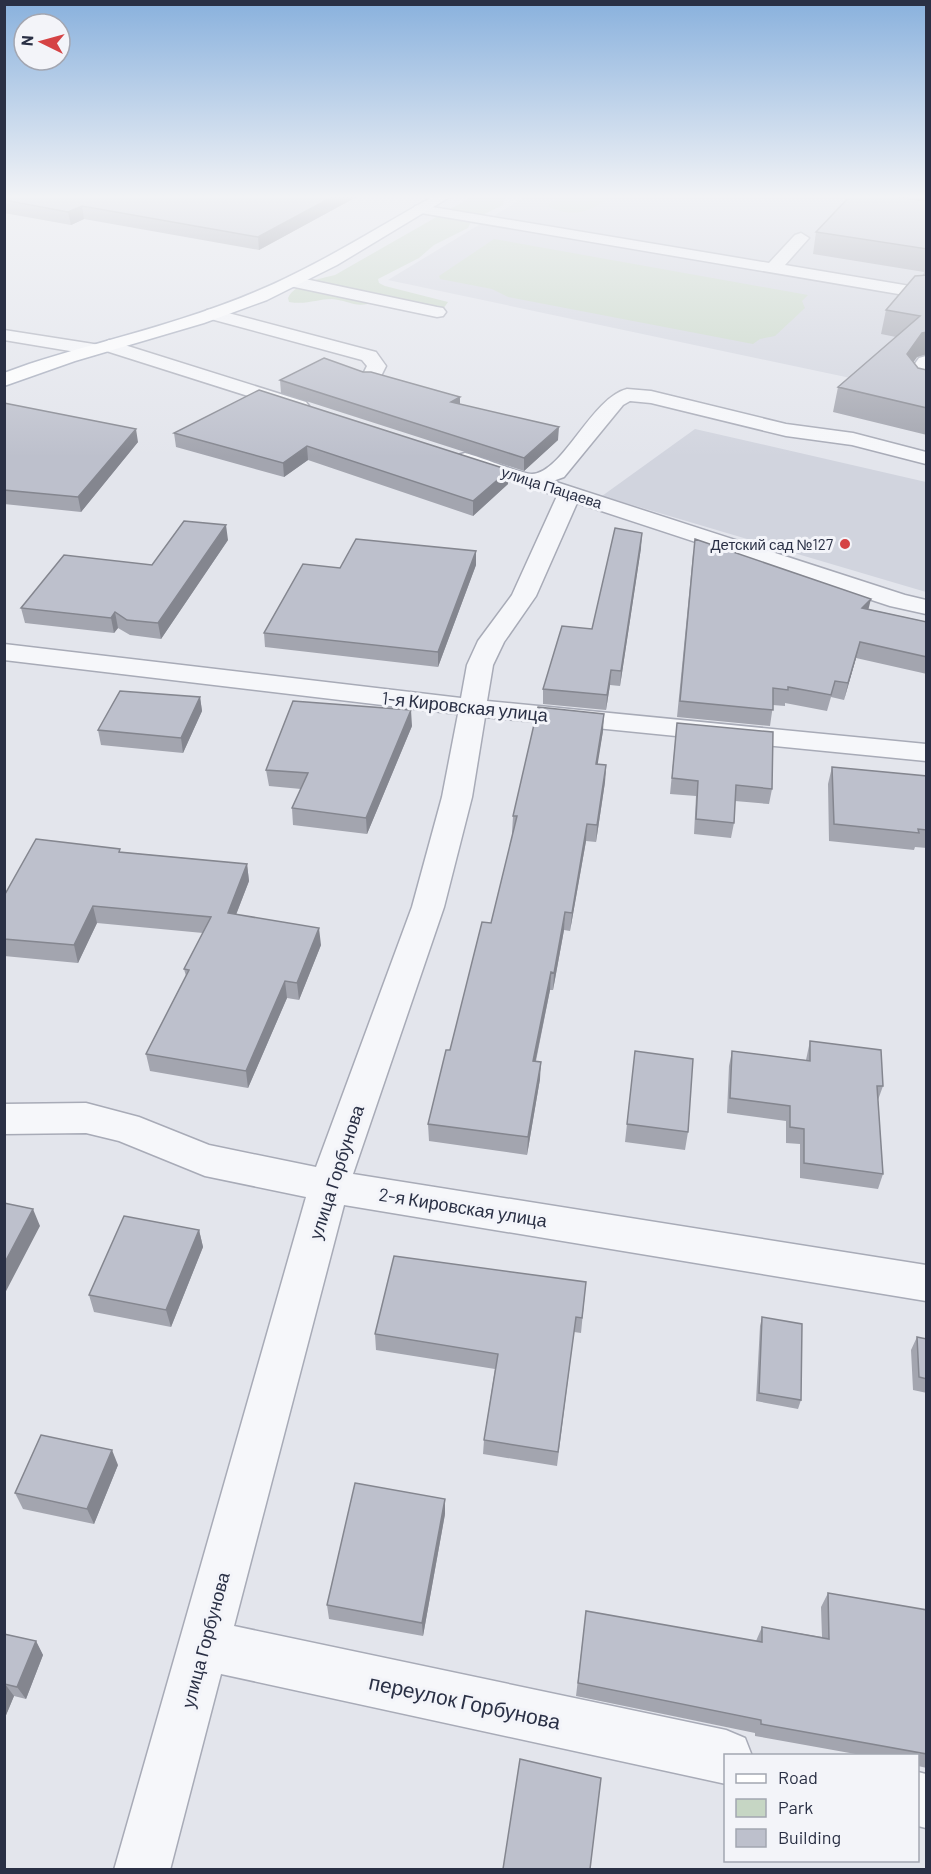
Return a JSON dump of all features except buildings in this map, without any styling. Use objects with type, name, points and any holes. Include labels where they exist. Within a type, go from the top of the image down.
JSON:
[{"type":"main road","points":[[4,380],[40,366],[213,314],[288,282]]},
{"type":"street","points":[[298,282],[437,312]]},
{"type":"street","points":[[859,282],[916,292]]},
{"type":"street","points":[[213,314],[369,356],[377,366],[371,378]]},
{"type":"street","points":[[4,335],[101,348],[317,412]]},
{"type":"street","points":[[927,362],[914,379],[921,387],[927,388]]},
{"type":"street","points":[[532,481],[556,472],[616,401],[627,395],[651,396],[786,430],[853,439],[927,458]]},
{"type":"street","name":"улица Пацаева","points":[[441,452],[899,601],[927,607]]},
{"type":"street","name":"улица Горбунова","points":[[142,1869],[329,1186],[428,907],[458,797],[480,665],[490,641],[524,596],[570,493]]},
{"type":"street","name":"1-я Кировская улица","points":[[4,652],[474,708],[927,753]]},
{"type":"street","name":"2-я Кировская улица","points":[[4,1119],[86,1118],[126,1128],[205,1160],[329,1186],[927,1283]]},
{"type":"street","name":"переулок Горбунова","points":[[204,1645],[724,1757]]},
{"type":"shaded area","points":[[400,282],[926,282],[926,394]]},
{"type":"shaded area","name":"Детский сад №127","points":[[695,429],[926,482],[926,592],[602,496]]},
{"type":"green space","points":[[309,282],[379,282],[448,302],[443,309],[374,301],[358,305],[332,299],[301,303],[289,302],[288,298],[291,293]]},
{"type":"green space","points":[[458,282],[738,282],[808,295],[802,301],[805,308],[775,336],[760,339],[753,344],[508,297],[492,289]]},
{"type":"place","name":"Детский сад №127","points":[[845,544]]}]
